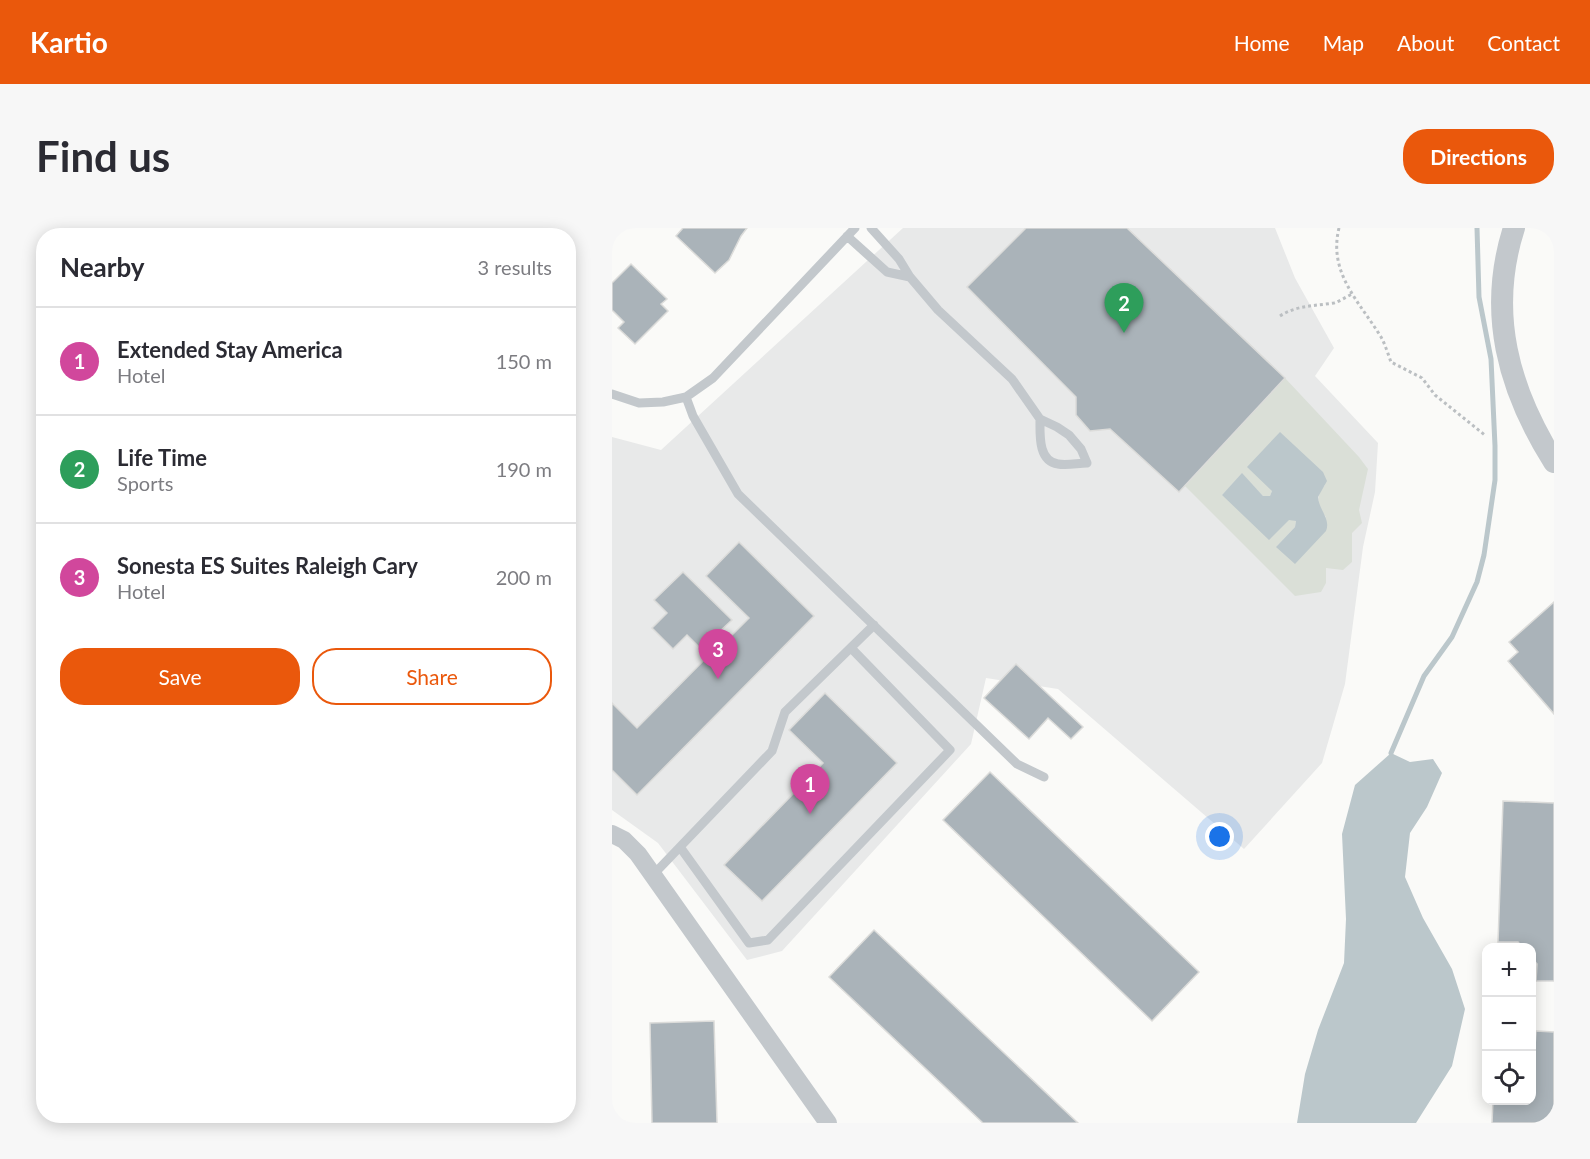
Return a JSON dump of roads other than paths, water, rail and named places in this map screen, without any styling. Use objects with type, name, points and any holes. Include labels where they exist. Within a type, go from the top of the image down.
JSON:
[{"type":"street","points":[[1514,228],[1506,252],[1502,288],[1506,346],[1518,394],[1528,417],[1554,462]]},
{"type":"street","points":[[612,834],[624,840],[638,854],[828,1123]]},
{"type":"lane","points":[[612,394],[639,403],[686,397],[713,378],[855,228]]},
{"type":"lane","points":[[871,228],[899,258],[910,277],[938,310],[1012,379],[1041,419],[1057,426],[1069,435],[1081,449],[1087,463],[1058,464],[1048,459],[1040,444],[1041,419]]},
{"type":"lane","points":[[847,236],[887,272],[910,277]]},
{"type":"lane","points":[[686,397],[694,417],[738,494],[1017,764],[1044,777]]},
{"type":"lane","points":[[653,875],[772,751],[785,712],[874,625]]},
{"type":"lane","points":[[680,847],[749,943],[768,940],[950,750],[851,648]]},
{"type":"waterway","points":[[1391,753],[1424,676],[1452,637],[1477,582],[1484,555],[1495,480],[1495,446],[1491,359],[1479,297],[1477,228]]},
{"type":"place","name":"Life Time","points":[[1124,333]]},
{"type":"place","name":"Sonesta ES Suites Raleigh Cary","points":[[718,679]]},
{"type":"place","name":"Extended Stay America","points":[[810,814]]}]
